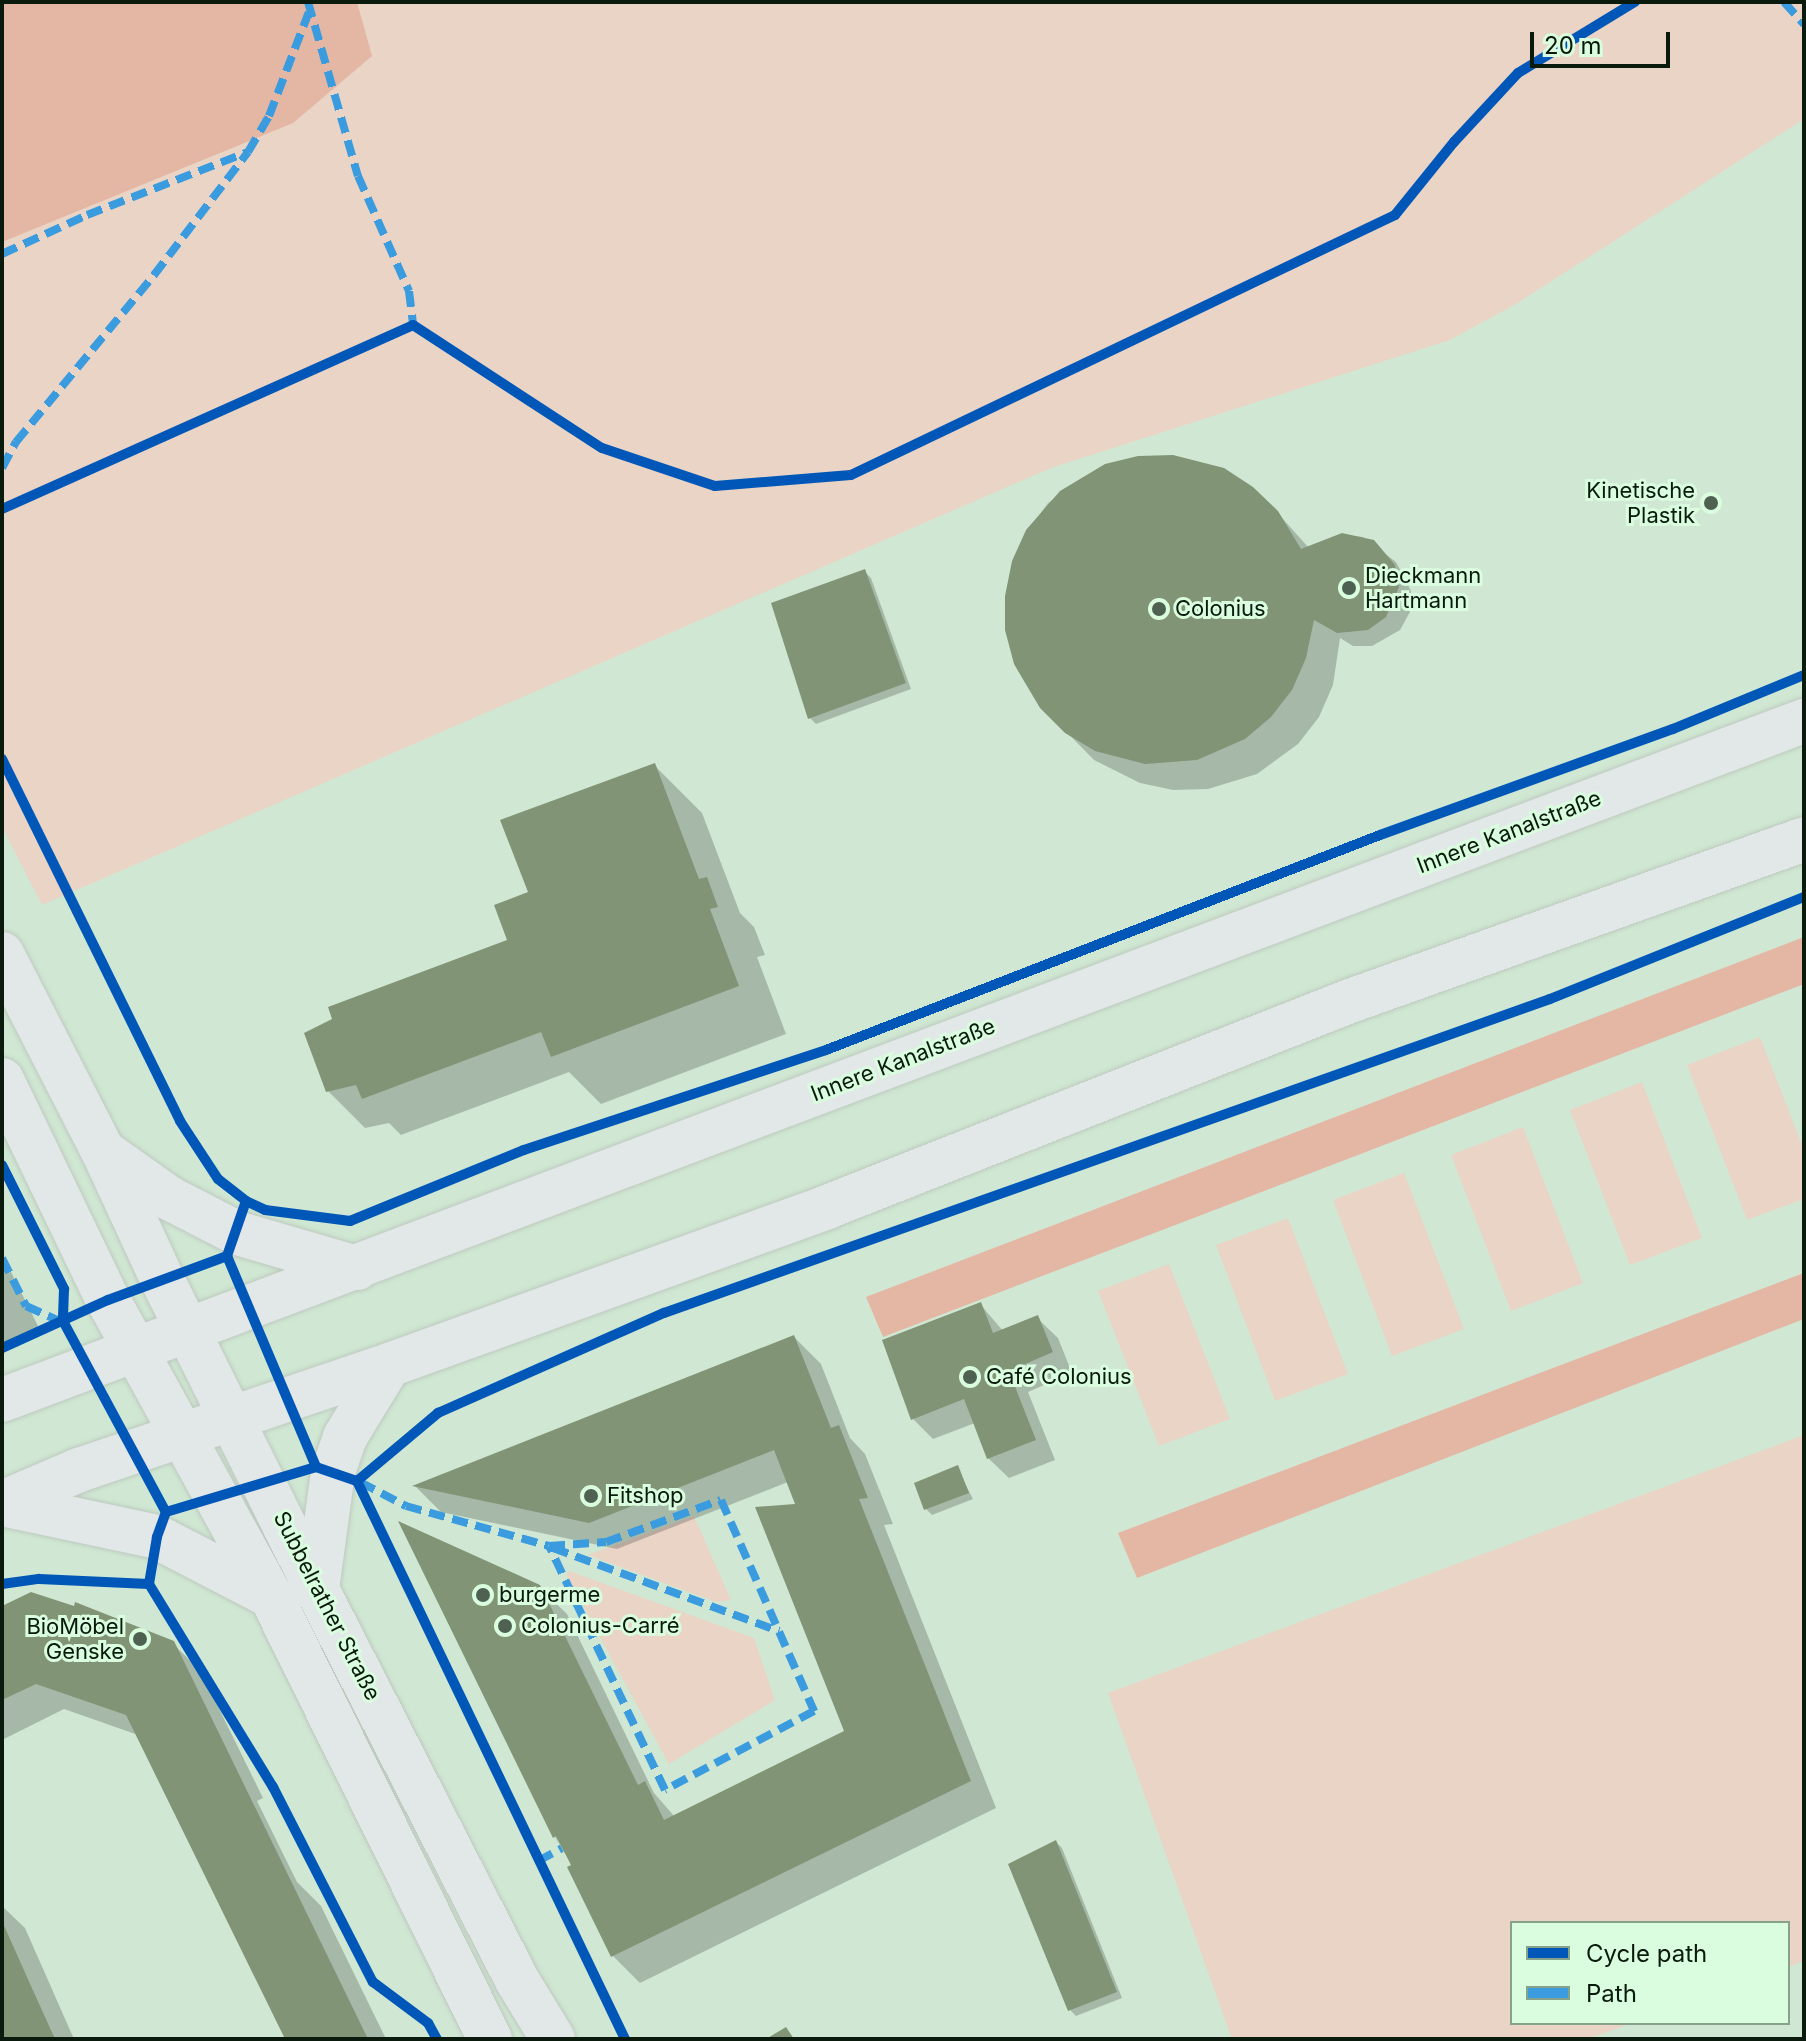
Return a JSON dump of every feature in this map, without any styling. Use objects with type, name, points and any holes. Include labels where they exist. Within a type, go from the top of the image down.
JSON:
[{"type":"main road","name":"Innere Kanalstraße","points":[[2,1400],[1804,721]]},
{"type":"main road","points":[[2,1504],[79,1470],[389,1365],[827,1207],[1350,1001],[1804,839]]},
{"type":"main road","name":"Subbelrather Straße","points":[[2,954],[103,1151],[187,1329],[317,1589],[517,1980],[553,2039]]},
{"type":"main road","name":"Subbelrather Straße","points":[[2,1080],[135,1350],[271,1596],[490,2039]]},
{"type":"main road","points":[[103,1151],[169,1198],[237,1233],[357,1268]]},
{"type":"main road","points":[[317,1589],[324,1515],[333,1472],[345,1437],[389,1365]]},
{"type":"main road","points":[[2,1504],[157,1537],[271,1596]]},
{"type":"shaded area","points":[[2,2],[1804,2],[1804,119],[1516,304],[1450,340],[1051,468],[42,905],[2,827]]},
{"type":"shaded area","points":[[2,2],[357,2],[372,56],[293,123],[2,242]]},
{"type":"shaded area","points":[[1804,937],[1804,984],[883,1337],[866,1297]]},
{"type":"shaded area","points":[[1760,1037],[1804,1150],[1804,1199],[1747,1220],[1687,1065]]},
{"type":"shaded area","points":[[1642,1082],[1702,1238],[1630,1265],[1570,1110]]},
{"type":"shaded area","points":[[1523,1127],[1583,1283],[1511,1311],[1451,1155]]},
{"type":"shaded area","points":[[1404,1173],[1464,1329],[1392,1356],[1333,1200]]},
{"type":"shaded area","points":[[1288,1218],[1348,1374],[1275,1401],[1216,1245]]},
{"type":"shaded area","points":[[1169,1264],[1230,1419],[1159,1446],[1098,1291]]},
{"type":"shaded area","points":[[1804,1273],[1804,1319],[1137,1578],[1118,1533]]},
{"type":"shaded area","points":[[1804,1435],[1804,1961],[1790,1966],[1790,1921],[1510,1921],[1510,2025],[1626,2025],[1588,2039],[1232,2039],[1108,1693]]},
{"type":"shaded area","points":[[694,1516],[731,1600],[716,1602],[588,1555]]},
{"type":"shaded area","points":[[569,1571],[754,1638],[775,1700],[669,1764],[566,1575]]},
{"type":"building","points":[[1173,455],[1224,468],[1253,487],[1278,511],[1301,549],[1342,533],[1374,540],[1395,565],[1399,587],[1386,617],[1368,630],[1337,633],[1314,620],[1306,658],[1292,690],[1271,717],[1245,739],[1197,760],[1145,764],[1095,751],[1065,733],[1040,708],[1014,664],[1005,630],[1005,596],[1012,561],[1026,530],[1060,491],[1105,464],[1138,456]]},
{"type":"building","points":[[865,569],[906,683],[808,719],[771,603]]},
{"type":"building","points":[[655,763],[699,879],[707,877],[718,907],[710,909],[739,986],[551,1057],[541,1032],[362,1099],[356,1085],[326,1092],[304,1033],[332,1019],[328,1007],[507,940],[494,905],[528,892],[500,820]]},
{"type":"building","points":[[981,1302],[993,1333],[1038,1315],[1053,1352],[1009,1371],[1036,1440],[987,1459],[964,1399],[911,1420],[882,1340]]},
{"type":"building","name":"Colonius-Carré","points":[[794,1335],[831,1428],[839,1425],[868,1498],[859,1499],[971,1781],[611,1957],[567,1867],[571,1865],[556,1836],[553,1838],[398,1521],[540,1585],[638,1785],[645,1781],[664,1820],[844,1731],[755,1507],[795,1504],[774,1450],[589,1523],[412,1486]]},
{"type":"building","points":[[958,1465],[969,1493],[924,1510],[914,1483]]},
{"type":"building","points":[[31,1592],[74,1606],[75,1602],[174,1641],[368,2039],[285,2039],[126,1715],[36,1684],[2,1700],[2,1606]]},
{"type":"building","points":[[1056,1840],[1117,1992],[1068,2011],[1008,1864]]},
{"type":"building","points":[[2,1921],[31,1986],[55,2039],[2,2039]]},
{"type":"building","points":[[786,2027],[794,2039],[766,2039]]},
{"type":"marked path","points":[[308,2],[358,176],[409,291],[413,325],[419,329]]},
{"type":"marked path","points":[[1784,2],[1804,24]]},
{"type":"marked path","points":[[2,468],[16,442],[154,275],[248,152],[269,116],[309,12]]},
{"type":"marked path","points":[[2,254],[87,215],[248,152]]},
{"type":"marked path","points":[[2,1258],[26,1306],[64,1323]]},
{"type":"marked path","points":[[360,1482],[406,1506],[549,1546],[606,1542],[721,1500],[814,1711],[665,1790],[549,1546]]},
{"type":"marked path","points":[[553,1548],[779,1631]]},
{"type":"marked path","points":[[538,1861],[562,1848]]},
{"type":"cycle path","points":[[2,509],[413,325],[602,448],[715,486],[851,475],[1395,215],[1454,142],[1518,73],[1635,2]]},
{"type":"cycle path","points":[[2,759],[180,1121],[218,1179],[246,1201],[265,1210],[350,1221],[524,1150],[826,1050],[1380,835],[1673,729],[1804,675]]},
{"type":"cycle path","points":[[357,1481],[438,1413],[664,1313],[1550,999],[1804,897]]},
{"type":"cycle path","points":[[2,1165],[64,1289],[63,1321],[166,1512],[157,1537],[149,1584],[273,1787],[373,1982],[428,2023],[437,2039]]},
{"type":"cycle path","points":[[246,1201],[227,1256],[316,1467]]},
{"type":"cycle path","points":[[2,1348],[108,1300],[227,1256]]},
{"type":"cycle path","points":[[166,1512],[316,1467],[357,1481],[625,2039]]},
{"type":"cycle path","points":[[2,1584],[39,1579],[149,1584]]},
{"type":"place","name":"Kinetische Plastik","points":[[1711,503]]},
{"type":"place","name":"Dieckmann Hartmann","points":[[1349,588]]},
{"type":"place","name":"Colonius","points":[[1159,609]]},
{"type":"place","name":"Café Colonius","points":[[970,1377]]},
{"type":"place","name":"Fitshop","points":[[591,1496]]},
{"type":"place","name":"burgerme","points":[[483,1595]]},
{"type":"place","name":"Colonius-Carré","points":[[505,1626]]},
{"type":"place","name":"BioMöbel Genske","points":[[140,1639]]}]
